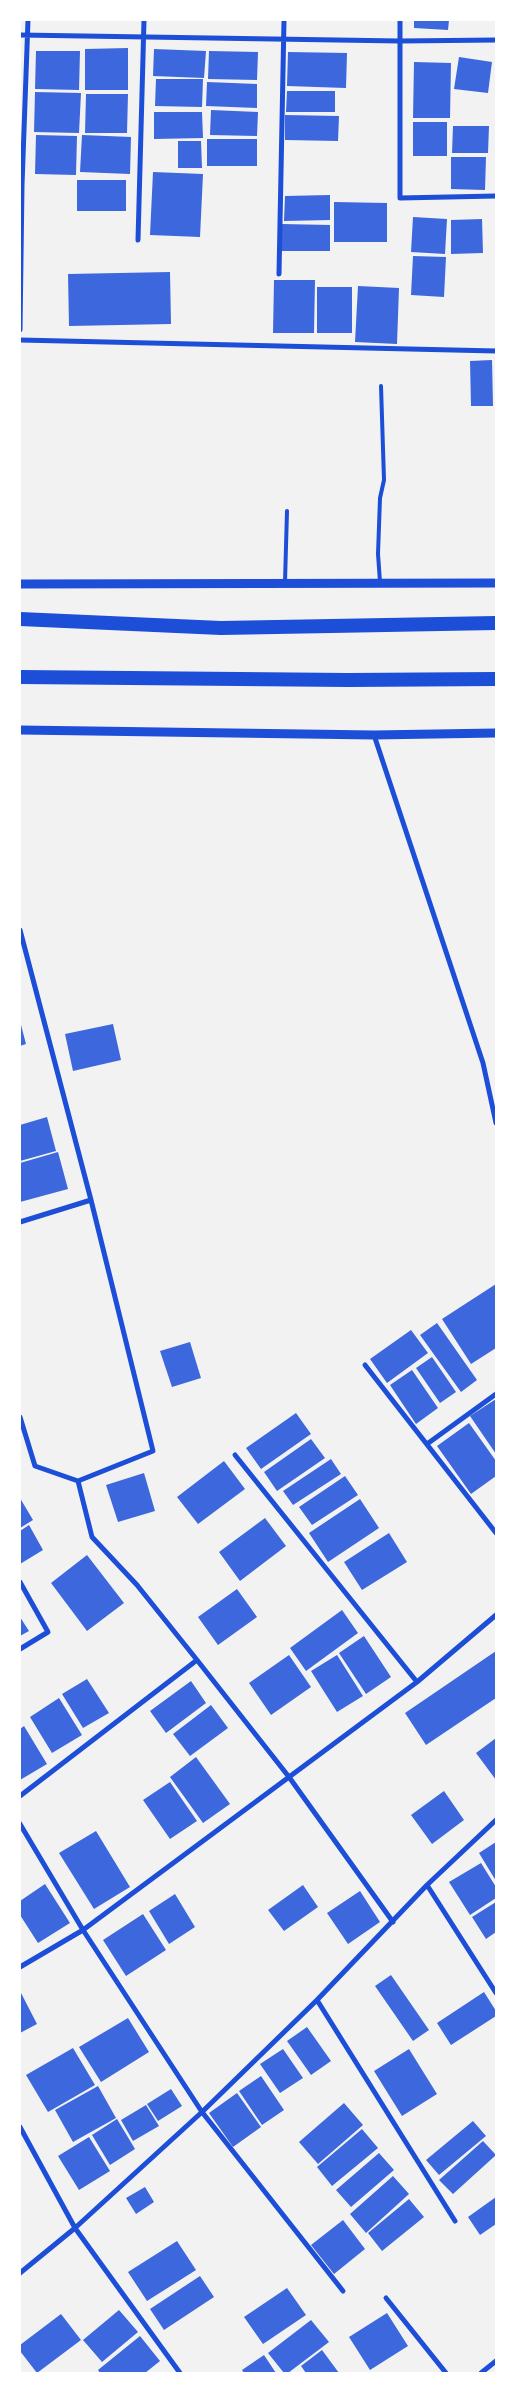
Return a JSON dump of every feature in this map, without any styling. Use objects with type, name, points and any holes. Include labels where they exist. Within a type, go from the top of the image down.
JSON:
[{"type":"highway","points":[[20,619],[220,628],[496,623]]},
{"type":"highway","points":[[20,677],[348,680],[496,679]]},
{"type":"street","points":[[20,330],[21,185],[28,20]]},
{"type":"street","points":[[138,240],[144,20]]},
{"type":"street","points":[[279,274],[284,20]]},
{"type":"street","points":[[400,20],[400,198],[496,196]]},
{"type":"street","points":[[20,35],[400,41],[496,40]]},
{"type":"street","points":[[20,340],[496,351]]},
{"type":"street","points":[[20,584],[380,585],[496,583]]},
{"type":"street","points":[[20,730],[374,735],[496,732]]},
{"type":"street","points":[[374,735],[483,1063],[496,1123]]},
{"type":"street","points":[[20,930],[91,1200],[153,1451],[78,1481],[35,1466],[20,1417]]},
{"type":"street","points":[[20,1222],[91,1200]]},
{"type":"street","points":[[365,1365],[496,1534]]},
{"type":"street","points":[[427,1444],[496,1394]]},
{"type":"street","points":[[235,1455],[417,1682]]},
{"type":"street","points":[[78,1481],[92,1537],[137,1585],[289,1777],[393,1922]]},
{"type":"street","points":[[20,1582],[48,1632],[20,1648]]},
{"type":"street","points":[[20,1967],[83,1930],[417,1682],[496,1616]]},
{"type":"street","points":[[20,1796],[197,1660]]},
{"type":"street","points":[[20,2273],[75,2228],[202,2112],[317,2000],[427,1886],[496,1820]]},
{"type":"street","points":[[20,1824],[83,1930],[202,2112],[344,2291]]},
{"type":"street","points":[[427,1886],[496,1993]]},
{"type":"street","points":[[317,2000],[455,2221]]},
{"type":"street","points":[[20,2127],[75,2228],[180,2373]]},
{"type":"street","points":[[386,2298],[446,2373]]},
{"type":"street","points":[[481,2373],[496,2361]]},
{"type":"lane","points":[[380,585],[378,554],[380,498],[384,480],[381,386]]},
{"type":"lane","points":[[285,584],[287,511]]},
{"type":"building","points":[[414,20],[449,20],[448,30],[414,28]]},
{"type":"building","points":[[128,48],[128,90],[85,90],[85,49]]},
{"type":"building","points":[[154,49],[206,51],[204,78],[153,76]]},
{"type":"building","points":[[36,51],[80,51],[79,90],[35,89]]},
{"type":"building","points":[[209,51],[258,52],[257,80],[208,79]]},
{"type":"building","points":[[288,52],[347,53],[346,88],[287,86]]},
{"type":"building","points":[[459,57],[492,62],[488,93],[454,89]]},
{"type":"building","points":[[414,62],[451,63],[450,118],[413,118]]},
{"type":"building","points":[[156,79],[203,79],[202,107],[155,106]]},
{"type":"building","points":[[207,82],[257,84],[257,108],[206,106]]},
{"type":"building","points":[[287,91],[335,91],[335,112],[286,112]]},
{"type":"building","points":[[35,92],[81,93],[79,133],[34,132]]},
{"type":"building","points":[[86,94],[128,94],[127,133],[85,133]]},
{"type":"building","points":[[211,110],[258,112],[257,136],[210,135]]},
{"type":"building","points":[[154,112],[202,112],[203,138],[154,139]]},
{"type":"building","points":[[285,115],[339,116],[338,141],[285,140]]},
{"type":"building","points":[[413,122],[447,122],[447,156],[413,156]]},
{"type":"building","points":[[453,126],[489,126],[488,153],[452,153]]},
{"type":"building","points":[[36,135],[77,136],[76,175],[35,174]]},
{"type":"building","points":[[82,135],[131,137],[130,174],[80,172]]},
{"type":"building","points":[[207,139],[257,139],[257,166],[207,166]]},
{"type":"building","points":[[178,141],[201,141],[202,168],[178,168]]},
{"type":"building","points":[[451,157],[486,157],[485,190],[451,189]]},
{"type":"building","points":[[153,172],[203,174],[200,237],[150,235]]},
{"type":"building","points":[[77,180],[126,180],[126,211],[77,211]]},
{"type":"building","points":[[330,195],[330,220],[284,221],[285,196]]},
{"type":"building","points":[[334,202],[387,203],[387,242],[334,242]]},
{"type":"building","points":[[413,217],[447,219],[445,254],[411,252]]},
{"type":"building","points":[[482,219],[483,253],[451,254],[451,220]]},
{"type":"building","points":[[282,224],[330,225],[330,251],[281,251]]},
{"type":"building","points":[[413,256],[446,257],[444,297],[411,295]]},
{"type":"building","points":[[170,272],[171,324],[69,326],[68,274]]},
{"type":"building","points":[[274,280],[315,280],[314,333],[273,333]]},
{"type":"building","points":[[358,286],[399,288],[397,344],[355,342]]},
{"type":"building","points":[[317,287],[352,287],[352,333],[317,333]]},
{"type":"building","points":[[492,360],[493,406],[471,406],[470,361]]},
{"type":"building","points":[[20,1021],[26,1044],[20,1046]]},
{"type":"building","points":[[113,1024],[121,1060],[73,1071],[65,1034]]},
{"type":"building","points":[[47,1117],[56,1151],[20,1161],[20,1125]]},
{"type":"building","points":[[58,1152],[68,1189],[20,1202],[20,1163]]},
{"type":"building","points":[[496,1284],[496,1348],[471,1364],[442,1319]]},
{"type":"building","points":[[437,1323],[477,1380],[461,1392],[420,1335]]},
{"type":"building","points":[[411,1330],[428,1353],[387,1383],[370,1359]]},
{"type":"building","points":[[190,1342],[201,1378],[172,1387],[160,1351]]},
{"type":"building","points":[[432,1357],[456,1392],[440,1403],[416,1368]]},
{"type":"building","points":[[412,1370],[438,1408],[416,1424],[390,1385]]},
{"type":"building","points":[[496,1399],[496,1454],[470,1416]]},
{"type":"building","points":[[296,1413],[311,1434],[261,1469],[246,1448]]},
{"type":"building","points":[[469,1423],[496,1461],[496,1476],[471,1494],[437,1446]]},
{"type":"building","points":[[311,1439],[325,1458],[277,1491],[264,1472]]},
{"type":"building","points":[[331,1459],[341,1474],[293,1505],[283,1491]]},
{"type":"building","points":[[224,1461],[245,1489],[198,1524],[177,1497]]},
{"type":"building","points":[[144,1473],[155,1511],[118,1522],[106,1485]]},
{"type":"building","points":[[345,1476],[358,1495],[312,1525],[299,1507]]},
{"type":"building","points":[[20,1498],[33,1520],[20,1528]]},
{"type":"building","points":[[360,1499],[379,1528],[328,1562],[309,1533]]},
{"type":"building","points":[[265,1518],[286,1546],[240,1581],[219,1552]]},
{"type":"building","points":[[29,1525],[43,1550],[20,1564],[20,1531]]},
{"type":"building","points":[[389,1533],[407,1562],[362,1590],[344,1562]]},
{"type":"building","points":[[87,1555],[124,1603],[87,1631],[51,1583]]},
{"type":"building","points":[[237,1589],[257,1617],[218,1645],[198,1617]]},
{"type":"building","points":[[342,1610],[358,1633],[306,1671],[290,1648]]},
{"type":"building","points":[[20,1617],[29,1631],[20,1636]]},
{"type":"building","points":[[364,1636],[391,1677],[366,1694],[339,1653]]},
{"type":"building","points":[[496,1651],[496,1698],[426,1745],[405,1713]]},
{"type":"building","points":[[289,1655],[311,1687],[271,1715],[249,1683]]},
{"type":"building","points":[[337,1655],[363,1696],[337,1712],[311,1671]]},
{"type":"building","points":[[87,1679],[109,1713],[83,1728],[62,1694]]},
{"type":"building","points":[[191,1681],[206,1703],[166,1733],[150,1711]]},
{"type":"building","points":[[59,1698],[82,1735],[52,1753],[30,1717]]},
{"type":"building","points":[[211,1705],[228,1728],[190,1756],[173,1734]]},
{"type":"building","points":[[24,1726],[47,1764],[20,1780],[20,1729]]},
{"type":"building","points":[[496,1738],[496,1780],[476,1753]]},
{"type":"building","points":[[196,1757],[230,1804],[203,1823],[170,1777]]},
{"type":"building","points":[[170,1782],[197,1821],[170,1839],[143,1800]]},
{"type":"building","points":[[444,1791],[464,1820],[432,1844],[411,1815]]},
{"type":"building","points":[[96,1831],[130,1887],[94,1909],[59,1853]]},
{"type":"building","points":[[496,1842],[496,1881],[479,1853]]},
{"type":"building","points":[[481,1863],[496,1887],[496,1898],[470,1915],[449,1882]]},
{"type":"building","points":[[45,1884],[70,1923],[38,1943],[20,1915],[20,1901]]},
{"type":"building","points":[[303,1885],[318,1907],[284,1931],[268,1910]]},
{"type":"building","points":[[360,1891],[380,1922],[348,1944],[327,1913]]},
{"type":"building","points":[[175,1894],[195,1927],[169,1944],[149,1911]]},
{"type":"building","points":[[496,1902],[496,1932],[486,1939],[472,1917]]},
{"type":"building","points":[[143,1914],[166,1950],[126,1976],[103,1940]]},
{"type":"building","points":[[391,1975],[429,2030],[413,2041],[375,1986]]},
{"type":"building","points":[[20,1991],[37,2024],[20,2033]]},
{"type":"building","points":[[484,1992],[496,2011],[496,2016],[451,2045],[437,2023]]},
{"type":"building","points":[[128,2018],[149,2052],[101,2082],[79,2047]]},
{"type":"building","points":[[307,2027],[331,2061],[311,2075],[287,2041]]},
{"type":"building","points":[[73,2048],[95,2085],[48,2112],[26,2075]]},
{"type":"building","points":[[283,2049],[303,2078],[280,2093],[260,2064]]},
{"type":"building","points":[[409,2049],[437,2094],[402,2116],[374,2071]]},
{"type":"building","points":[[261,2076],[284,2110],[262,2125],[239,2091]]},
{"type":"building","points":[[98,2086],[116,2118],[73,2142],[55,2110]]},
{"type":"building","points":[[171,2089],[182,2106],[158,2121],[147,2104]]},
{"type":"building","points":[[237,2093],[261,2127],[233,2147],[209,2113]]},
{"type":"building","points":[[344,2103],[363,2125],[318,2164],[299,2142]]},
{"type":"building","points":[[146,2105],[159,2126],[133,2141],[121,2120]]},
{"type":"building","points":[[117,2119],[135,2149],[110,2165],[92,2135]]},
{"type":"building","points":[[473,2121],[486,2136],[439,2175],[426,2160]]},
{"type":"building","points":[[362,2129],[378,2148],[332,2186],[317,2167]]},
{"type":"building","points":[[89,2137],[110,2171],[79,2190],[58,2156]]},
{"type":"building","points":[[483,2141],[496,2155],[453,2194],[439,2180]]},
{"type":"building","points":[[379,2153],[394,2170],[351,2207],[336,2190]]},
{"type":"building","points":[[393,2176],[409,2194],[366,2233],[350,2214]]},
{"type":"building","points":[[145,2187],[154,2202],[136,2214],[126,2198]]},
{"type":"building","points":[[496,2197],[496,2224],[480,2235],[468,2217]]},
{"type":"building","points":[[409,2199],[424,2217],[382,2251],[368,2233]]},
{"type":"building","points":[[343,2220],[365,2249],[334,2274],[311,2245]]},
{"type":"building","points":[[177,2241],[196,2270],[147,2301],[128,2272]]},
{"type":"building","points":[[200,2276],[214,2297],[164,2330],[150,2309]]},
{"type":"building","points":[[287,2288],[306,2315],[263,2344],[244,2317]]},
{"type":"building","points":[[119,2310],[138,2332],[102,2362],[83,2340]]},
{"type":"building","points":[[387,2313],[408,2346],[370,2370],[349,2337]]},
{"type":"building","points":[[61,2314],[81,2340],[37,2373],[20,2351],[20,2345]]},
{"type":"building","points":[[311,2320],[329,2342],[288,2373],[284,2373],[268,2353]]},
{"type":"building","points":[[140,2336],[160,2361],[145,2373],[100,2373],[98,2370]]},
{"type":"building","points":[[322,2350],[339,2373],[306,2373],[301,2366]]},
{"type":"building","points":[[264,2355],[276,2373],[244,2373],[242,2370]]}]
